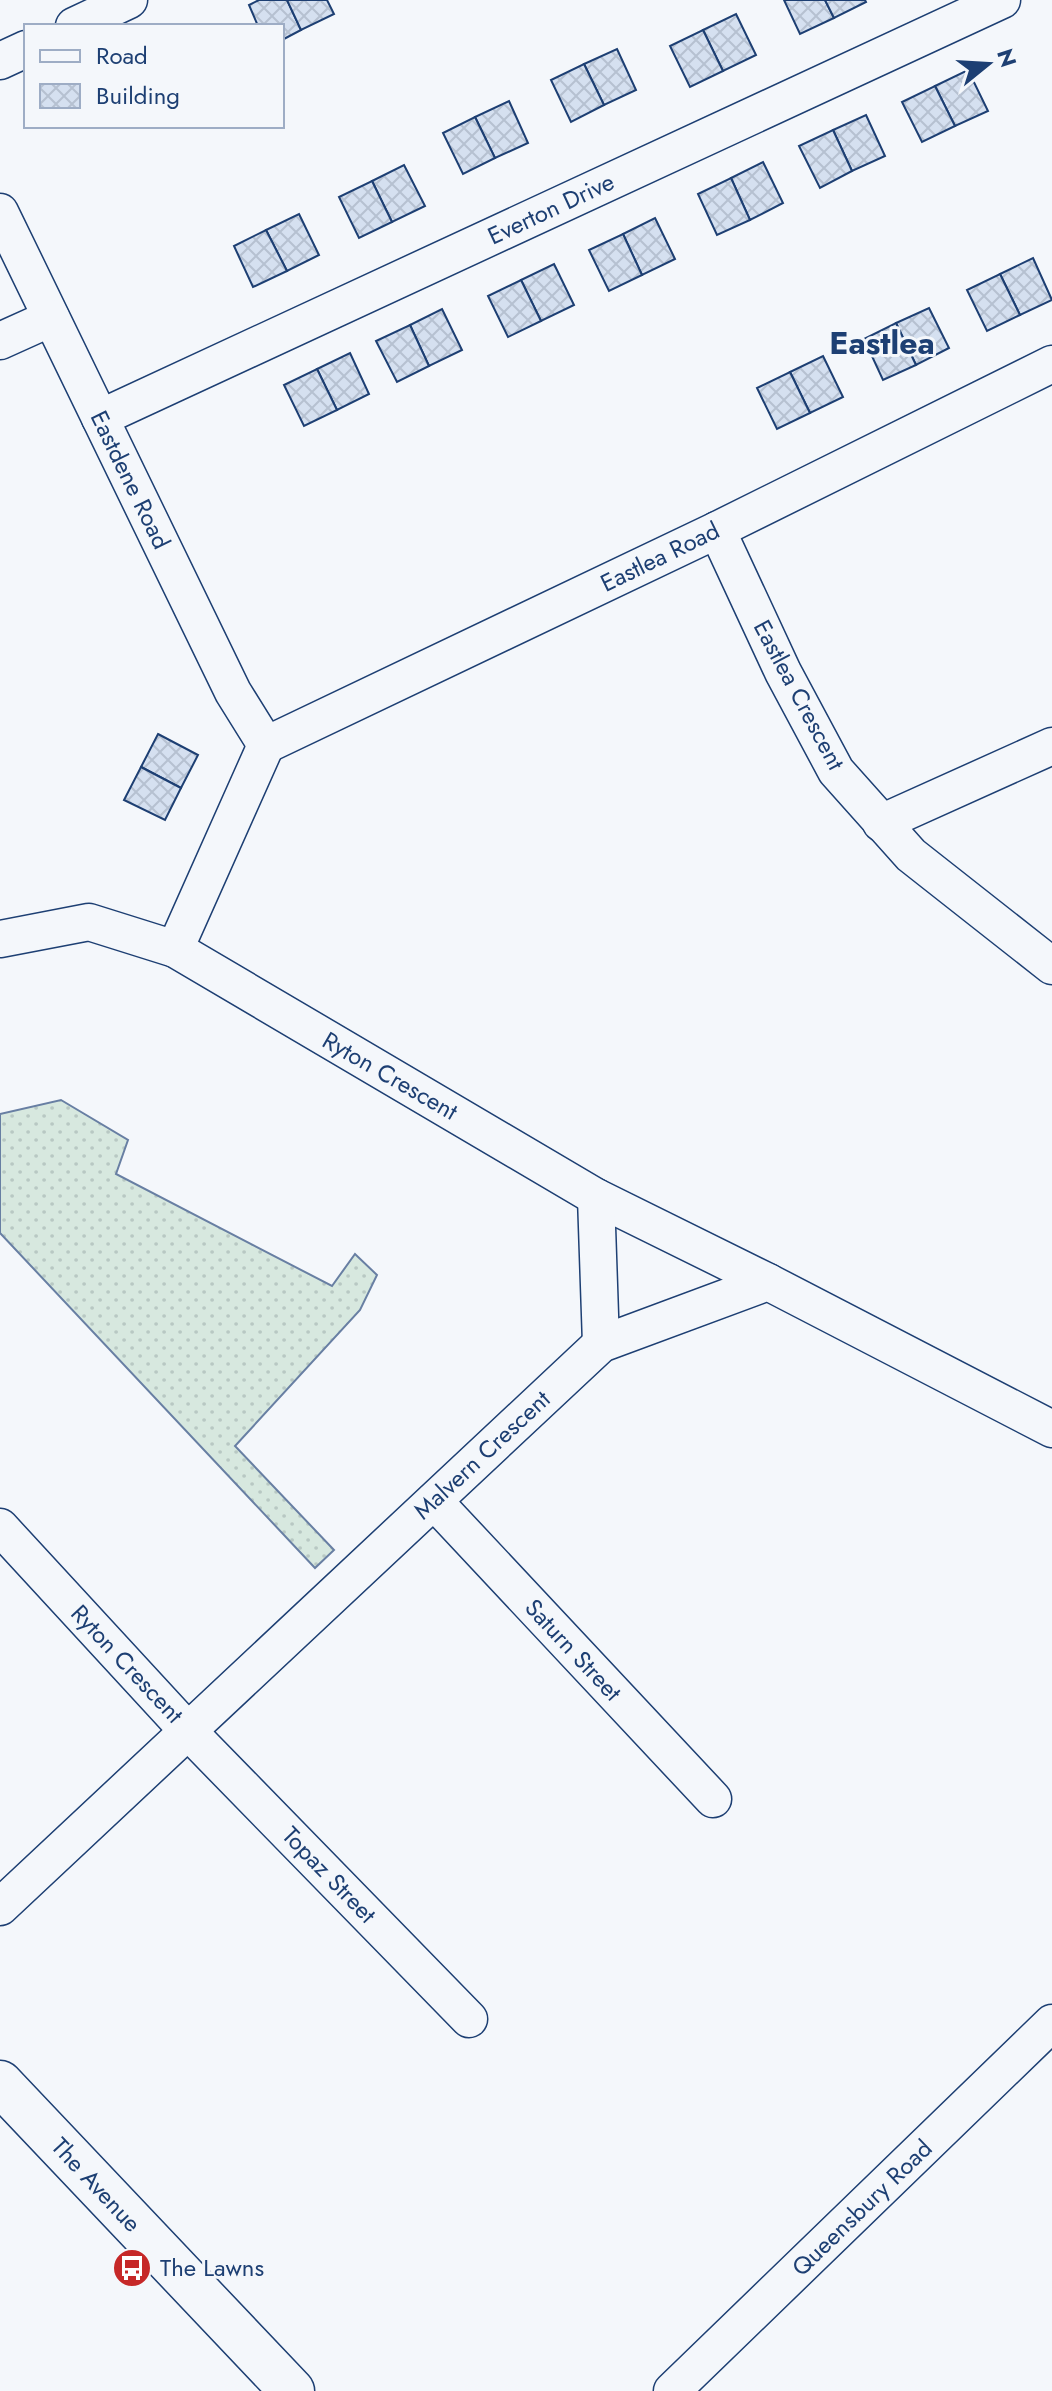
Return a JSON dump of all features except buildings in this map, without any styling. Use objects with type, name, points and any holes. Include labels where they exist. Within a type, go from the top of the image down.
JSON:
[{"type":"street","points":[[78,24],[129,0]]},
{"type":"street","name":"Everton Drive","points":[[100,418],[1002,0]]},
{"type":"street","points":[[0,61],[24,50]]},
{"type":"street","name":"Eastdene Road","points":[[0,212],[233,692],[266,745]]},
{"type":"street","points":[[0,341],[51,318]]},
{"type":"street","name":"Eastlea Road","points":[[266,745],[717,530],[1052,364]]},
{"type":"street","name":"Eastlea Crescent","points":[[717,530],[783,672],[836,771],[911,855],[1052,966]]},
{"type":"street","points":[[175,949],[266,745]]},
{"type":"street","points":[[881,823],[1052,746]]},
{"type":"street","name":"Ryton Crescent","points":[[0,939],[89,922],[175,949],[596,1197],[768,1282]]},
{"type":"street","points":[[596,1197],[601,1344]]},
{"type":"street","points":[[768,1282],[1049,1419]]},
{"type":"street","name":"Malvern Crescent","points":[[0,1907],[601,1344],[768,1282]]},
{"type":"street","name":"Saturn Street","points":[[434,1501],[713,1799]]},
{"type":"street","name":"Ryton Crescent","points":[[0,1527],[188,1731]]},
{"type":"street","name":"Topaz Street","points":[[188,1731],[469,2019]]},
{"type":"street","name":"Queensbury Road","points":[[672,2391],[1052,2023]]},
{"type":"street","name":"The Avenue","points":[[0,2083],[292,2391]]},
{"type":"shaded area","points":[[61,1100],[128,1140],[116,1174],[332,1286],[355,1254],[377,1275],[360,1310],[235,1446],[334,1550],[315,1568],[0,1233],[0,1114]]},
{"type":"place","name":"The Lawns","points":[[132,2268]]},
{"type":"district","name":"Eastlea","points":[[882,343]]}]
